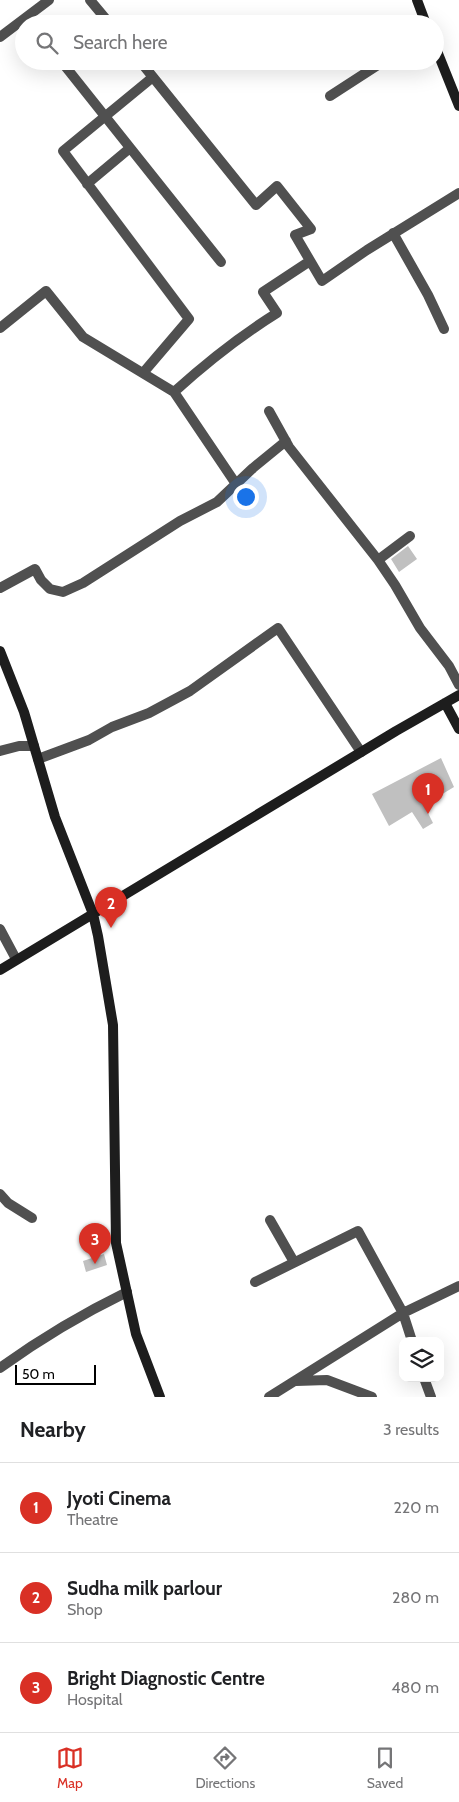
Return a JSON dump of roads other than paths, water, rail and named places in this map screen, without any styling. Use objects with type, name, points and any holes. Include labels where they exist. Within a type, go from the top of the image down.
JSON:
[{"type":"main road","points":[[417,0],[423,15]]},
{"type":"main road","points":[[444,68],[459,106]]},
{"type":"main road","points":[[0,651],[24,712],[55,817],[93,914],[113,1025],[116,1243],[136,1334],[160,1397]]},
{"type":"main road","points":[[0,970],[360,752],[459,695]]},
{"type":"main road","points":[[445,703],[459,729]]},
{"type":"street","points":[[36,15],[49,0]]},
{"type":"street","points":[[90,0],[102,15]]},
{"type":"street","points":[[0,37],[15,29]]},
{"type":"street","points":[[69,70],[221,262]]},
{"type":"street","points":[[147,70],[256,205],[277,186],[311,228],[295,235],[322,281],[393,233],[459,193]]},
{"type":"street","points":[[330,96],[370,70]]},
{"type":"street","points":[[143,373],[189,319],[62,151],[153,77]]},
{"type":"street","points":[[87,184],[130,148]]},
{"type":"street","points":[[393,233],[428,295],[444,329]]},
{"type":"street","points":[[174,392],[250,329],[277,313],[264,292],[310,261]]},
{"type":"street","points":[[0,328],[46,291],[83,337],[174,392],[236,484]]},
{"type":"street","points":[[268,412],[286,441],[378,560],[420,628],[448,666],[459,685]]},
{"type":"street","points":[[0,588],[35,569],[41,580],[50,589],[63,592],[83,583],[180,521],[217,502],[286,441]]},
{"type":"street","points":[[378,560],[410,536]]},
{"type":"street","points":[[38,759],[89,740],[112,727],[149,713],[190,691],[278,628],[360,752]]},
{"type":"street","points":[[0,751],[19,746],[34,746]]},
{"type":"street","points":[[0,929],[16,959]]},
{"type":"street","points":[[0,1194],[8,1203],[32,1218]]},
{"type":"street","points":[[270,1220],[294,1262]]},
{"type":"street","points":[[255,1282],[358,1231],[403,1313],[411,1337]]},
{"type":"street","points":[[269,1397],[403,1313],[459,1286]]},
{"type":"street","points":[[0,1368],[68,1322],[127,1292]]},
{"type":"street","points":[[294,1381],[327,1380],[372,1397]]},
{"type":"street","points":[[425,1382],[431,1397]]},
{"type":"place","name":"Jyoti Cinema","points":[[428,814]]},
{"type":"place","name":"Sudha milk parlour","points":[[111,928]]},
{"type":"place","name":"Bright Diagnostic Centre","points":[[95,1264]]}]
